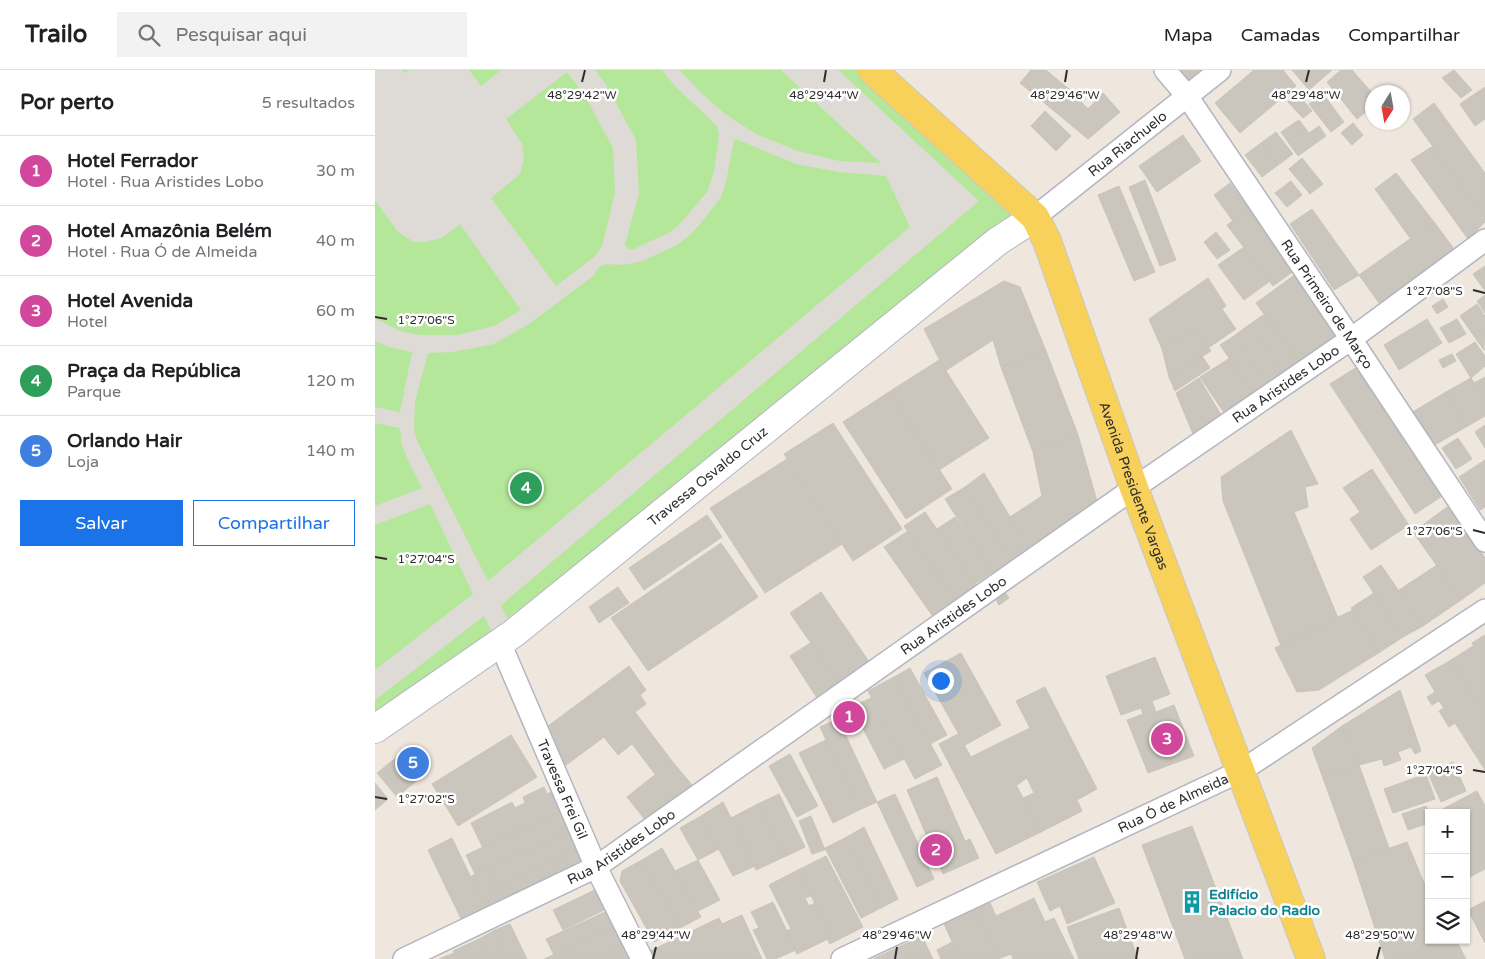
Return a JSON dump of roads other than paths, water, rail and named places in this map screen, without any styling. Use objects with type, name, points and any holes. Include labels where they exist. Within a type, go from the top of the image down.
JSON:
[{"type":"main road","name":"Avenida Presidente Vargas","points":[[872,70],[1035,217],[1047,241],[1134,488],[1311,959]]},
{"type":"main road","name":"Travessa Osvaldo Cruz","points":[[375,728],[500,643],[998,241],[1035,217]]},
{"type":"street","name":"Rua Primeiro de Março","points":[[1165,70],[1187,96],[1351,338],[1485,541]]},
{"type":"street","name":"Rua Riachuelo","points":[[1035,217],[1220,70]]},
{"type":"street","name":"Rua Aristides Lobo","points":[[404,959],[596,867],[1134,488],[1351,338],[1485,240]]},
{"type":"street","name":"Rua Ó de Almeida","points":[[842,959],[1241,771],[1485,610]]},
{"type":"street","name":"Travessa Frei Gil","points":[[500,643],[596,867],[642,959]]},
{"type":"place","name":"Praça da República","points":[[526,488]]},
{"type":"place","name":"Hotel Ferrador","points":[[849,717]]},
{"type":"place","name":"Hotel Avenida","points":[[1167,739]]},
{"type":"place","name":"Orlando Hair","points":[[413,763]]},
{"type":"place","name":"Hotel Amazônia Belém","points":[[936,850]]},
{"type":"place","name":"Edifício Palacio do Radio","points":[[1192,902]]}]
